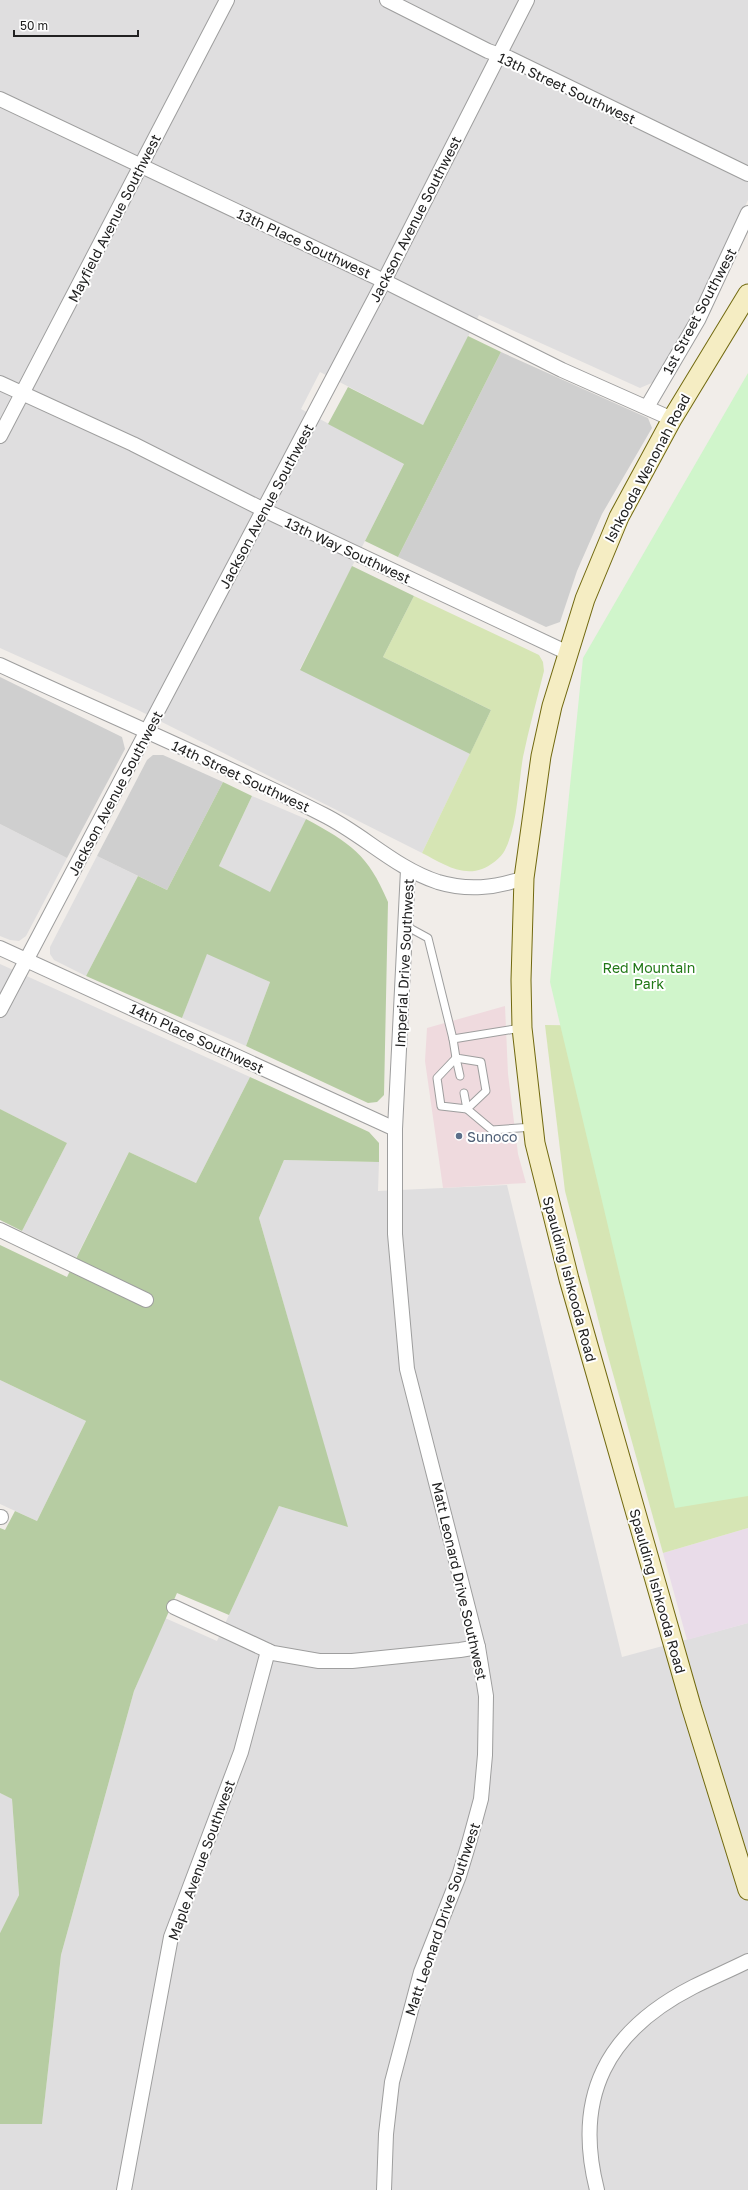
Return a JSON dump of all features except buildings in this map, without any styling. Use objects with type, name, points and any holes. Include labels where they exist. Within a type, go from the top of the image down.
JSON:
[{"type":"street","name":"Mayfield Avenue Southwest","points":[[0,436],[227,0]]},
{"type":"street","name":"13th Street Southwest","points":[[387,0],[498,55],[748,174]]},
{"type":"street","name":"Jackson Avenue Southwest","points":[[0,1010],[384,281],[527,0]]},
{"type":"street","name":"13th Place Southwest","points":[[0,99],[384,281],[562,370],[672,419]]},
{"type":"street","name":"1st Street Southwest","points":[[647,407],[698,320],[748,213]]},
{"type":"street","name":"Ishkooda Wenonah Road","points":[[568,653],[585,599],[619,516],[672,419],[748,294]]},
{"type":"street","name":"13th Way Southwest","points":[[0,383],[133,444],[264,510],[568,653]]},
{"type":"street","name":"Spaulding Ishkooda Road","points":[[568,653],[552,706],[541,756],[524,878],[521,926],[522,1028],[535,1144],[569,1279],[691,1706],[748,1890]]},
{"type":"street","name":"14th Street Southwest","points":[[0,665],[333,819],[408,870]]},
{"type":"street","name":"Imperial Drive Southwest","points":[[395,1129],[408,870],[439,882],[481,889],[510,883],[524,878]]},
{"type":"street","name":"14th Place Southwest","points":[[0,948],[395,1129]]},
{"type":"street","name":"Matt Leonard Drive Southwest","points":[[384,2190],[386,2134],[394,2074],[421,1972],[459,1876],[481,1800],[485,1755],[486,1696],[478,1647],[407,1369],[395,1234],[395,1129]]},
{"type":"street","points":[[0,1230],[146,1300]]},
{"type":"street","points":[[174,1607],[268,1651],[319,1661],[352,1660],[478,1647]]},
{"type":"street","name":"Maple Avenue Southwest","points":[[124,2190],[171,1937],[241,1752],[268,1651]]},
{"type":"street","points":[[598,2190],[590,2156],[588,2132],[593,2099],[603,2069],[619,2044],[639,2023],[665,2004],[692,1987],[748,1961]]},
{"type":"lane","points":[[406,926],[428,938],[453,1039],[460,1076]]},
{"type":"lane","points":[[453,1039],[522,1028]]},
{"type":"lane","points":[[456,1058],[481,1062],[486,1091],[466,1110]]},
{"type":"lane","points":[[456,1058],[437,1078],[441,1106],[466,1110],[492,1130],[533,1127]]},
{"type":"lane","points":[[464,1093],[466,1110]]},
{"type":"shaded area","points":[[0,0],[748,0],[748,200],[705,292],[654,382],[640,388],[479,315],[423,425],[320,372],[301,409],[404,464],[300,669],[470,754],[422,853],[138,710],[0,648]]},
{"type":"shaded area","points":[[501,352],[648,418],[652,428],[602,514],[577,571],[560,622],[546,627],[398,557]]},
{"type":"shaded area","points":[[0,677],[122,737],[125,749],[67,858],[0,824]]},
{"type":"shaded area","points":[[153,755],[163,755],[223,782],[167,890],[97,856],[147,760]]},
{"type":"shaded area","points":[[252,796],[306,819],[270,893],[219,866]]},
{"type":"shaded area","points":[[0,824],[67,858],[26,936],[19,941],[10,940],[0,936]]},
{"type":"shaded area","points":[[97,856],[138,876],[86,976],[54,960],[50,954],[50,947]]},
{"type":"shaded area","points":[[207,953],[270,982],[246,1046],[182,1018]]},
{"type":"shaded area","points":[[0,964],[250,1077],[196,1183],[129,1152],[76,1258],[22,1231],[67,1143],[0,1109]]},
{"type":"shaded area","points":[[505,1006],[508,1074],[518,1154],[526,1183],[443,1188],[425,1061],[427,1028]]},
{"type":"shaded area","points":[[284,1160],[379,1162],[378,1191],[507,1185],[622,1657],[748,1623],[748,2190],[0,2190],[0,2124],[42,2123],[61,1955],[134,1691],[165,1618],[217,1641],[279,1506],[347,1526],[259,1218]]},
{"type":"shaded area","points":[[0,1380],[86,1421],[37,1521],[0,1504]]},
{"type":"shaded area","points":[[748,1528],[748,1623],[687,1640],[663,1553]]},
{"type":"shaded area","points":[[0,1793],[12,1799],[19,1895],[0,1933]]},
{"type":"green space","points":[[468,336],[501,352],[398,557],[365,541],[404,464],[328,424],[348,387],[423,425]]},
{"type":"green space","name":"Red Mountain Park","points":[[748,373],[748,1496],[675,1508],[550,982],[583,658]]},
{"type":"green space","points":[[352,566],[414,596],[383,657],[491,710],[470,754],[300,670]]},
{"type":"green space","points":[[414,596],[539,655],[543,662],[544,671],[523,757],[513,828],[505,850],[498,859],[485,868],[474,871],[459,870],[443,864],[422,853],[491,710],[383,657]]},
{"type":"green space","points":[[223,782],[252,796],[219,866],[270,892],[306,819],[335,835],[346,843],[365,861],[381,886],[388,902],[384,1095],[377,1102],[368,1103],[246,1046],[270,982],[207,954],[182,1018],[86,976],[138,876],[167,890]]},
{"type":"green space","points":[[545,1025],[620,1026],[748,1400],[748,1528],[663,1553],[603,1338],[565,1191]]},
{"type":"green space","points":[[250,1077],[369,1132],[379,1143],[379,1162],[284,1160],[259,1218],[348,1527],[279,1506],[229,1615],[177,1593],[134,1691],[61,1955],[42,2124],[0,2124],[0,1933],[19,1895],[12,1799],[0,1793],[0,1528],[5,1530],[15,1511],[37,1521],[86,1421],[0,1380],[0,1245],[67,1277],[129,1152],[196,1183]]},
{"type":"green space","points":[[0,1109],[67,1143],[22,1231],[0,1220]]},
{"type":"place","name":"Sunoco","points":[[459,1136]]}]
